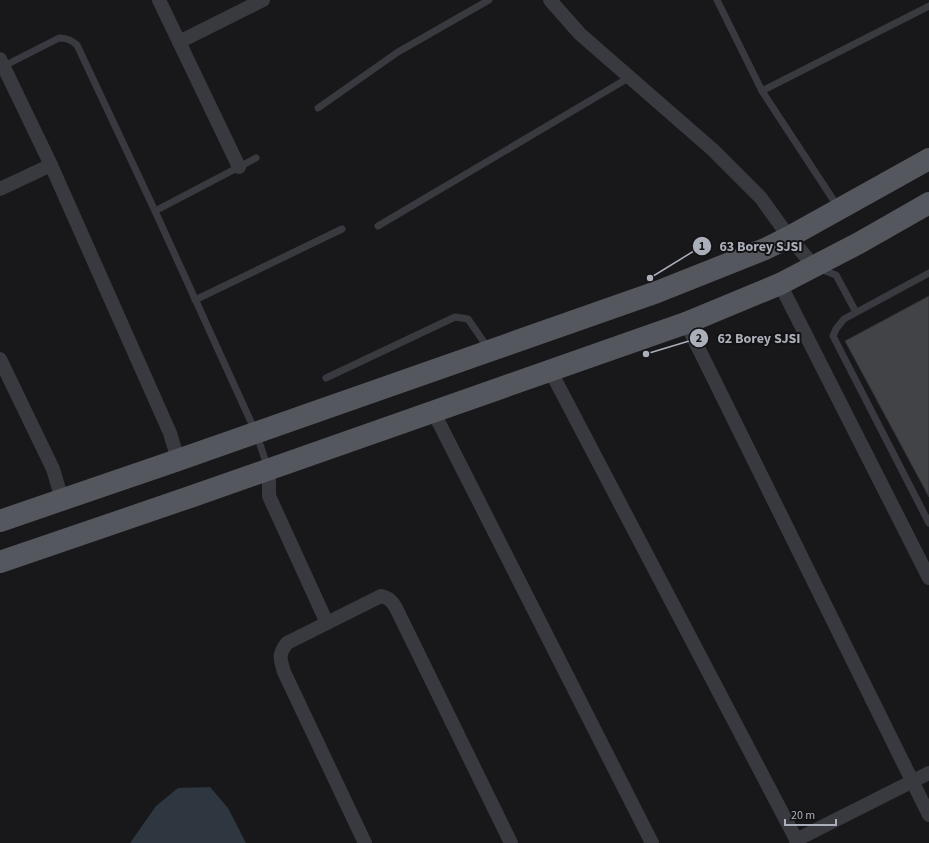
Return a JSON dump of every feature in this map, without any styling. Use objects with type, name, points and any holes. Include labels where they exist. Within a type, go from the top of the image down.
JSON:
[{"type":"main road","points":[[0,521],[657,292],[765,249],[929,159]]},
{"type":"main road","points":[[0,562],[686,323],[780,284],[929,203]]},
{"type":"street","points":[[159,0],[239,167]]},
{"type":"street","points":[[180,42],[263,0]]},
{"type":"street","points":[[550,0],[580,34],[713,150],[761,198],[789,237],[814,266]]},
{"type":"street","points":[[2,63],[51,165],[170,433],[178,460]]},
{"type":"street","points":[[0,188],[51,165]]},
{"type":"street","points":[[780,284],[929,578]]},
{"type":"street","points":[[686,323],[929,815]]},
{"type":"street","points":[[0,359],[53,469],[62,499]]},
{"type":"street","points":[[550,370],[797,842],[929,773]]},
{"type":"street","points":[[433,411],[652,843]]},
{"type":"street","points":[[269,469],[270,496],[327,623]]},
{"type":"street","points":[[365,843],[284,672],[280,656],[281,651],[287,643],[381,596],[387,597],[391,601],[511,843]]},
{"type":"lane","points":[[318,108],[398,52],[489,0]]},
{"type":"lane","points":[[717,0],[762,91],[840,209]]},
{"type":"lane","points":[[762,91],[929,6]]},
{"type":"lane","points":[[2,63],[59,38],[65,38],[77,45],[155,211],[256,433],[269,469]]},
{"type":"lane","points":[[378,226],[630,77]]},
{"type":"lane","points":[[155,211],[256,158]]},
{"type":"lane","points":[[195,300],[342,228]]},
{"type":"lane","points":[[814,266],[836,275],[856,312]]},
{"type":"lane","points":[[929,273],[844,319],[836,329],[833,336],[929,523]]},
{"type":"lane","points":[[326,378],[455,317],[468,319],[490,350]]},
{"type":"shaded area","points":[[210,787],[228,808],[246,843],[130,843],[156,806],[178,788]]},
{"type":"building","points":[[929,296],[929,497],[845,341]]},
{"type":"place","name":"63 Borey SJSI","points":[[650,278]]},
{"type":"place","name":"62 Borey SJSI","points":[[646,354]]}]
